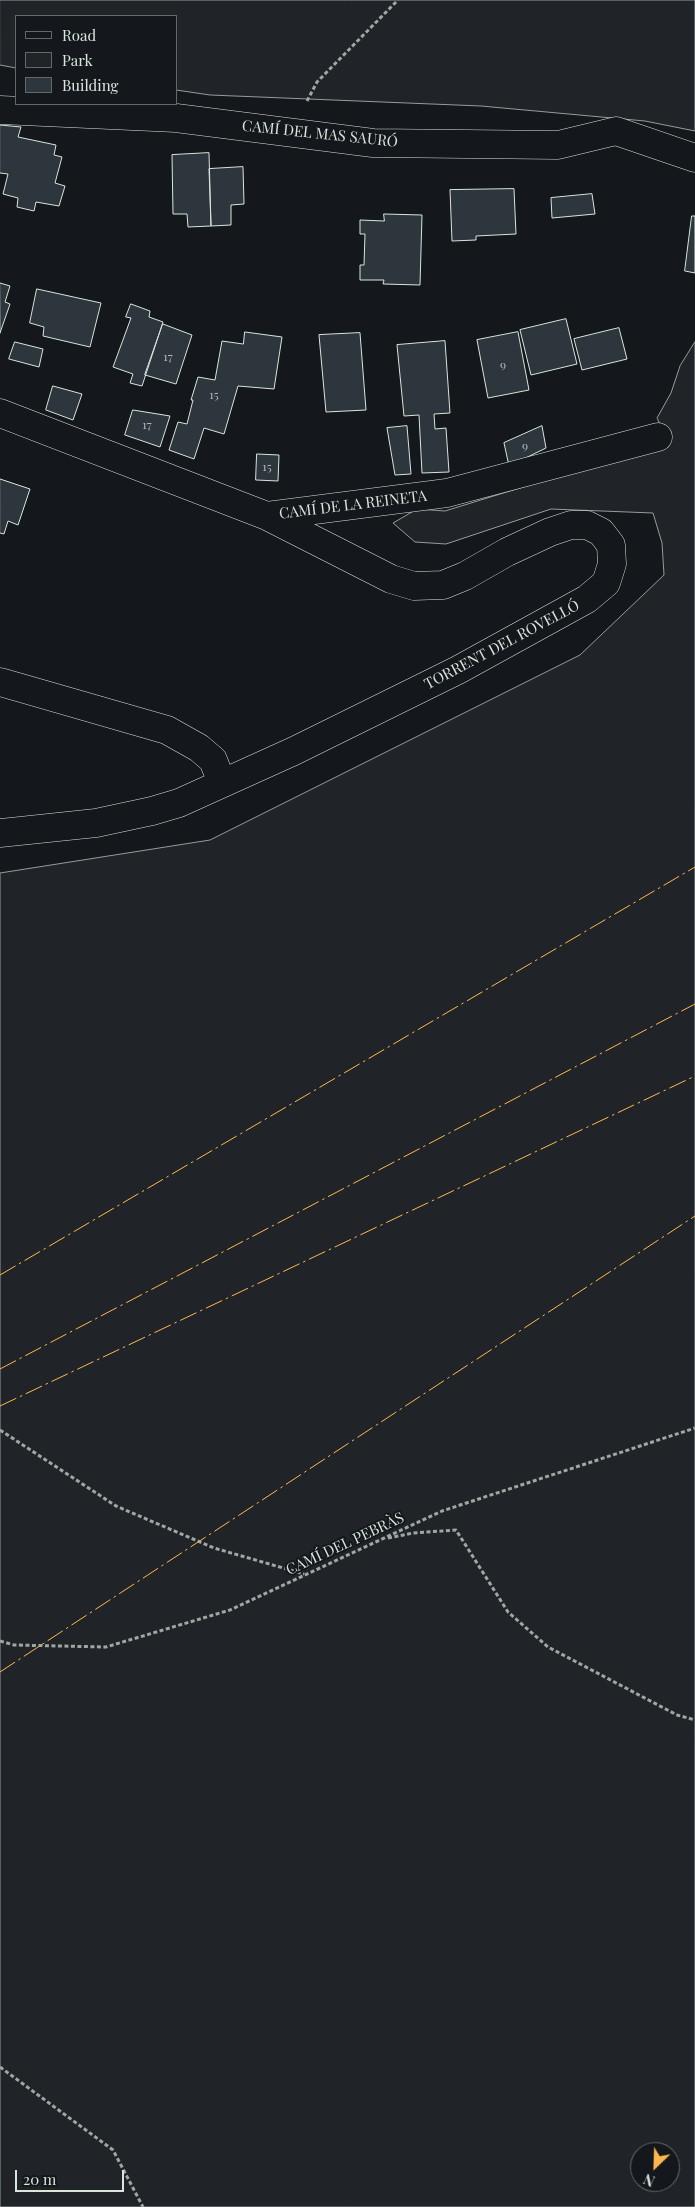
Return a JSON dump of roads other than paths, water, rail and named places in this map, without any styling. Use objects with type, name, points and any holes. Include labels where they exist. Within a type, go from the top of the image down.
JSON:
[{"type":"street","name":"CAMÍ DEL MAS SAURÓ","points":[[0,110],[176,118],[373,143],[558,145],[616,131],[695,158]]},
{"type":"street","name":"CAMÍ DE LA REINETA","points":[[0,413],[267,516],[447,493],[658,437]]},
{"type":"street","name":"TORRENT DEL ROVELLÓ","points":[[0,833],[96,823],[152,812],[179,803],[294,751],[458,670],[587,599],[606,583],[612,564],[611,544],[601,532],[587,525],[571,526],[550,532],[465,576],[443,585],[414,586],[391,579],[267,516]]},
{"type":"street","points":[[0,682],[167,730],[199,748],[213,760],[222,783]]}]
